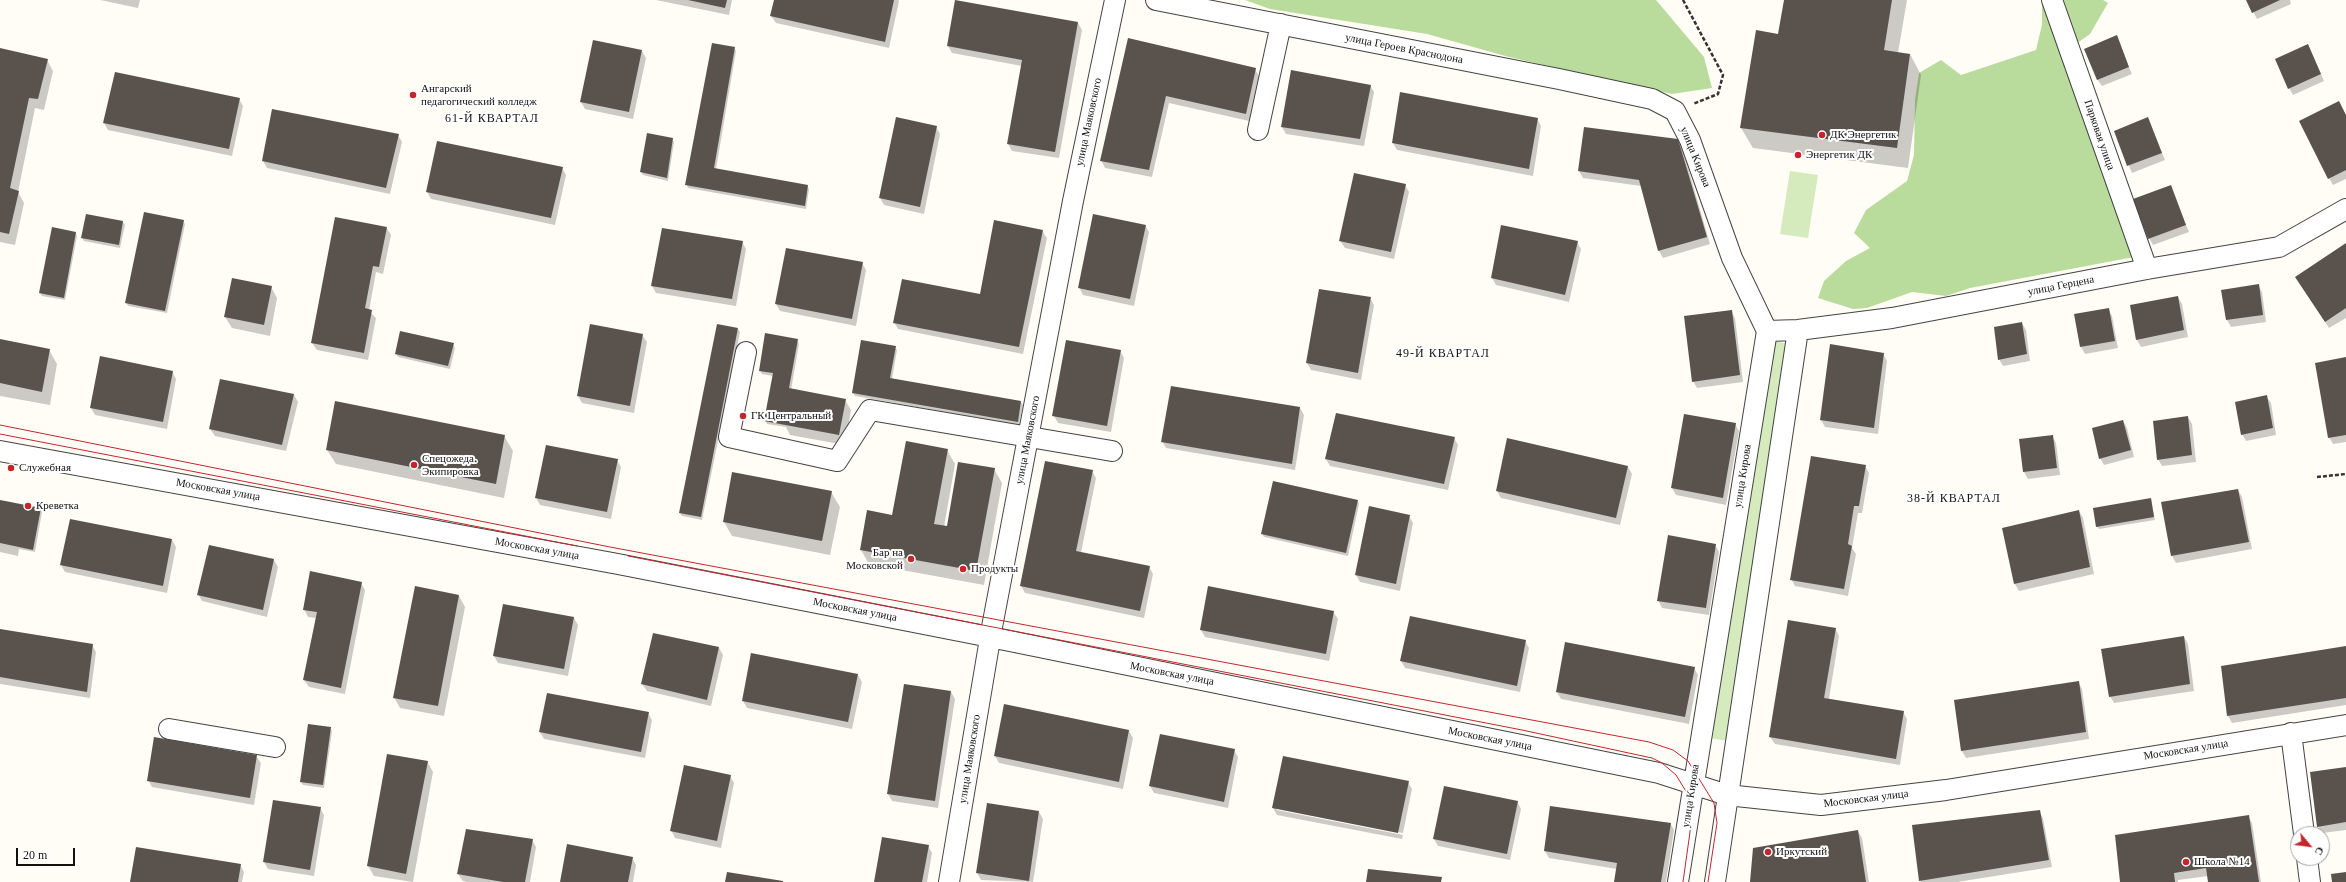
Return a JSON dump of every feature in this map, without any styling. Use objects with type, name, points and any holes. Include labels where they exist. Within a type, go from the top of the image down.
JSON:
[{"type":"street","name":"улица Маяковского","points":[[949,882],[990,637],[1075,194],[1115,0]]},
{"type":"street","name":"улица Героев Краснодона","points":[[1156,0],[1652,100],[1675,111]]},
{"type":"street","name":"Парковая улица","points":[[2052,0],[2147,269]]},
{"type":"street","points":[[1258,130],[1281,24]]},
{"type":"street","name":"улица Кирова","points":[[1675,111],[1690,140],[1732,258],[1767,331],[1692,783],[1678,882]]},
{"type":"street","name":"улица Герцена","points":[[1767,331],[1798,330],[1892,318],[2147,269],[2279,247],[2346,209]]},
{"type":"street","points":[[1715,882],[1798,330]]},
{"type":"street","points":[[746,352],[729,437],[837,461],[870,410],[1112,451]]},
{"type":"street","name":"Московская улица","points":[[0,450],[618,564],[990,637],[1644,770],[1692,783],[1727,795],[1821,805],[1946,790],[2346,725]]},
{"type":"street","points":[[169,729],[275,747]]},
{"type":"street","points":[[2291,733],[2303,826]]},
{"type":"street","points":[[2308,866],[2310,882]]},
{"type":"path","points":[[1675,111],[1718,94],[1723,75],[1682,0]]},
{"type":"path","points":[[2317,477],[2346,474]]},
{"type":"green space","points":[[1245,0],[1656,0],[1704,57],[1712,88],[1672,94],[1509,57],[1427,34],[1270,9]]},
{"type":"green space","points":[[2047,0],[2103,0],[2108,3],[2090,34],[2066,51],[2134,257],[1970,288],[1946,296],[1912,292],[1867,308],[1853,309],[1818,298],[1824,281],[1846,261],[1870,248],[1854,233],[1866,210],[1907,181],[1914,155],[1915,100],[1919,73],[1941,60],[1961,75],[2036,50],[2042,25],[2042,5]]},
{"type":"green space","points":[[1790,171],[1818,175],[1808,238],[1780,234]]},
{"type":"green space","points":[[1773,341],[1790,344],[1728,741],[1709,738]]},
{"type":"building","points":[[688,0],[727,0],[725,8]]},
{"type":"building","points":[[774,0],[894,0],[885,42],[770,16]]},
{"type":"building","points":[[955,0],[1078,22],[1055,152],[1007,144],[1022,60],[947,46]]},
{"type":"building","name":"ДК Энергетик","points":[[1784,0],[1892,0],[1884,50],[1910,54],[1897,148],[1740,128],[1756,30],[1778,34]]},
{"type":"building","points":[[2246,0],[2280,0],[2252,13]]},
{"type":"building","points":[[2117,35],[2129,67],[2097,80],[2084,49]]},
{"type":"building","points":[[1128,38],[1256,68],[1246,114],[1166,96],[1149,170],[1100,161]]},
{"type":"building","points":[[593,40],[642,50],[629,112],[580,102]]},
{"type":"building","points":[[712,43],[735,47],[714,168],[808,185],[805,206],[685,185]]},
{"type":"building","points":[[2308,44],[2321,74],[2288,89],[2275,59]]},
{"type":"building","points":[[0,48],[48,59],[38,99],[29,98],[10,188],[19,191],[9,234],[0,232]]},
{"type":"building","points":[[1291,70],[1371,85],[1360,139],[1281,127]]},
{"type":"building","points":[[115,72],[240,98],[229,149],[103,123]]},
{"type":"building","points":[[1400,92],[1538,118],[1529,169],[1392,143]]},
{"type":"building","points":[[2339,101],[2346,115],[2346,170],[2328,179],[2299,121]]},
{"type":"building","points":[[272,109],[399,134],[386,188],[262,161]]},
{"type":"building","points":[[896,117],[937,126],[920,207],[879,198]]},
{"type":"building","points":[[2148,117],[2162,153],[2127,166],[2114,131]]},
{"type":"building","points":[[1584,127],[1678,139],[1707,237],[1658,251],[1639,180],[1578,171]]},
{"type":"building","points":[[647,133],[673,138],[667,178],[640,172]]},
{"type":"building","points":[[437,141],[563,167],[551,218],[426,192]]},
{"type":"building","points":[[1354,173],[1406,184],[1391,252],[1339,241]]},
{"type":"building","points":[[2171,185],[2186,225],[2148,239],[2133,199]]},
{"type":"building","points":[[144,212],[184,220],[165,311],[125,303]]},
{"type":"building","points":[[86,214],[123,221],[119,245],[81,238]]},
{"type":"building","points":[[1093,214],[1146,225],[1130,299],[1078,288]]},
{"type":"building","points":[[335,217],[387,227],[379,267],[373,266],[365,308],[372,310],[364,353],[311,343]]},
{"type":"building","points":[[994,220],[1043,230],[1019,347],[893,323],[902,279],[980,294]]},
{"type":"building","points":[[1501,225],[1578,241],[1565,295],[1491,278]]},
{"type":"building","points":[[52,227],[76,232],[64,298],[39,293]]},
{"type":"building","points":[[662,228],[743,241],[732,299],[651,286]]},
{"type":"building","points":[[2346,243],[2346,308],[2325,322],[2295,277]]},
{"type":"building","points":[[786,248],[863,262],[852,319],[775,304]]},
{"type":"building","points":[[232,278],[272,286],[264,325],[224,317]]},
{"type":"building","points":[[2259,284],[2263,315],[2226,320],[2221,290]]},
{"type":"building","points":[[1319,289],[1371,297],[1358,373],[1306,363]]},
{"type":"building","points":[[2178,296],[2184,330],[2136,340],[2130,305]]},
{"type":"building","points":[[2109,308],[2115,341],[2080,347],[2074,314]]},
{"type":"building","points":[[1732,310],[1740,375],[1692,382],[1684,316]]},
{"type":"building","points":[[2022,322],[2027,354],[1998,360],[1994,327]]},
{"type":"building","points":[[590,324],[643,334],[630,406],[577,396]]},
{"type":"building","points":[[717,324],[738,328],[701,517],[679,513]]},
{"type":"building","points":[[400,331],[454,343],[448,366],[395,354]]},
{"type":"building","points":[[765,333],[798,339],[789,388],[846,399],[839,435],[764,421],[773,373],[759,371]]},
{"type":"building","points":[[0,339],[50,349],[42,392],[0,383]]},
{"type":"building","points":[[861,340],[896,346],[890,378],[1021,401],[1018,422],[852,393]]},
{"type":"building","points":[[1066,340],[1121,350],[1107,426],[1052,416]]},
{"type":"building","points":[[1830,344],[1884,353],[1874,428],[1820,420]]},
{"type":"building","points":[[100,356],[173,371],[163,422],[90,408]]},
{"type":"building","points":[[2346,357],[2346,435],[2328,438],[2315,363]]},
{"type":"building","points":[[220,379],[294,394],[282,445],[209,429]]},
{"type":"building","points":[[1171,386],[1300,407],[1292,464],[1161,442]]},
{"type":"building","points":[[2267,395],[2273,428],[2241,435],[2235,402]]},
{"type":"building","points":[[335,401],[505,435],[496,484],[326,450]]},
{"type":"building","points":[[1336,413],[1455,437],[1444,484],[1325,459]]},
{"type":"building","points":[[1684,414],[1736,423],[1723,498],[1671,488]]},
{"type":"building","points":[[2188,416],[2192,455],[2157,460],[2153,421]]},
{"type":"building","points":[[2123,420],[2131,450],[2099,459],[2092,428]]},
{"type":"building","points":[[2053,435],[2057,468],[2023,472],[2019,439]]},
{"type":"building","points":[[1507,438],[1628,466],[1616,518],[1496,491]]},
{"type":"building","points":[[906,441],[948,449],[934,524],[947,526],[958,462],[995,468],[976,571],[860,550],[867,510],[892,515]]},
{"type":"building","points":[[546,445],[618,459],[607,512],[535,498]]},
{"type":"building","points":[[1811,456],[1866,465],[1859,506],[1854,506],[1848,544],[1852,546],[1844,589],[1790,580]]},
{"type":"building","points":[[1045,461],[1093,470],[1076,551],[1150,566],[1140,611],[1020,586]]},
{"type":"building","points":[[732,472],[832,491],[822,541],[723,522]]},
{"type":"building","points":[[1273,481],[1358,500],[1346,553],[1261,534]]},
{"type":"building","points":[[2238,489],[2249,542],[2171,556],[2161,502]]},
{"type":"building","points":[[2151,498],[2154,517],[2096,527],[2093,508]]},
{"type":"building","points":[[0,500],[41,508],[33,550],[0,543]]},
{"type":"building","points":[[1369,506],[1410,515],[1396,584],[1355,575]]},
{"type":"building","points":[[2079,510],[2090,567],[2014,584],[2002,528]]},
{"type":"building","points":[[70,519],[172,539],[163,586],[60,565]]},
{"type":"building","points":[[1668,535],[1716,544],[1706,608],[1657,601]]},
{"type":"building","points":[[209,545],[274,559],[263,610],[197,595]]},
{"type":"building","points":[[310,571],[362,582],[341,688],[303,680],[317,612],[303,610]]},
{"type":"building","points":[[415,586],[459,595],[438,706],[393,698]]},
{"type":"building","points":[[1208,586],[1334,611],[1326,654],[1200,630]]},
{"type":"building","points":[[503,604],[574,617],[564,669],[493,656]]},
{"type":"building","points":[[1410,616],[1526,640],[1517,686],[1400,661]]},
{"type":"building","points":[[1788,620],[1836,628],[1824,698],[1904,711],[1896,759],[1769,737]]},
{"type":"building","points":[[0,629],[93,644],[87,692],[0,677]]},
{"type":"building","points":[[653,633],[719,647],[707,700],[641,684]]},
{"type":"building","points":[[2184,636],[2190,684],[2109,697],[2101,649]]},
{"type":"building","points":[[1565,642],[1695,667],[1685,717],[1556,692]]},
{"type":"building","points":[[2346,646],[2346,698],[2227,716],[2221,666]]},
{"type":"building","points":[[751,653],[858,674],[848,722],[742,701]]},
{"type":"building","points":[[2079,681],[2086,732],[1961,751],[1954,700]]},
{"type":"building","points":[[904,684],[951,691],[935,801],[887,794]]},
{"type":"building","points":[[547,693],[649,712],[641,752],[539,732]]},
{"type":"building","points":[[1004,704],[1129,730],[1119,782],[994,756]]},
{"type":"building","points":[[308,724],[331,727],[323,785],[300,782]]},
{"type":"building","points":[[1160,734],[1235,749],[1224,802],[1149,786]]},
{"type":"building","points":[[154,737],[257,755],[250,798],[147,781]]},
{"type":"building","points":[[387,754],[428,761],[406,874],[367,866]]},
{"type":"building","points":[[1283,756],[1409,781],[1398,833],[1272,808]]},
{"type":"building","points":[[684,765],[731,775],[717,841],[670,831]]},
{"type":"building","points":[[2346,767],[2346,822],[2317,826],[2310,772]]},
{"type":"building","points":[[1444,786],[1518,801],[1507,854],[1433,839]]},
{"type":"building","points":[[273,800],[321,807],[310,870],[263,862]]},
{"type":"building","points":[[987,803],[1039,811],[1029,881],[976,873]]},
{"type":"building","points":[[1550,806],[1671,823],[1661,882],[1614,882],[1617,863],[1544,851]]},
{"type":"building","points":[[2040,810],[2049,860],[1919,881],[1912,825]]},
{"type":"building","points":[[2249,815],[2259,882],[2208,882],[2206,868],[2174,873],[2175,882],[2120,882],[2115,835]]},
{"type":"building","points":[[466,829],[533,839],[525,882],[503,882],[457,874]]},
{"type":"building","points":[[1858,830],[1866,882],[1750,882],[1753,848]]},
{"type":"building","points":[[882,837],[929,845],[922,882],[874,882]]},
{"type":"building","points":[[567,844],[633,857],[628,882],[560,882]]},
{"type":"building","points":[[136,847],[241,864],[238,882],[130,882]]},
{"type":"building","points":[[1368,869],[1442,877],[1441,882],[1366,882]]},
{"type":"building","points":[[727,872],[783,881],[783,882],[725,882]]},
{"type":"building","points":[[2346,872],[2346,882],[2332,882],[2331,874]]},
{"type":"tram line","points":[[0,425],[610,547],[1649,742],[1673,750],[1688,761],[1714,803],[1717,823],[1708,882]]},
{"type":"tram line","points":[[0,434],[577,546]]},
{"type":"tram line","points":[[628,556],[1522,730],[1652,758],[1662,763],[1676,775],[1687,793],[1690,802],[1690,832],[1683,882]]},
{"type":"place","name":"Ангарский педагогический колледж","points":[[413,95]]},
{"type":"place","name":"ДК Энергетик","points":[[1822,135]]},
{"type":"place","name":"Энергетик ДК","points":[[1798,155]]},
{"type":"place","name":"ГК Центральный","points":[[743,416]]},
{"type":"place","name":"Спецожеда. Экипировка","points":[[414,465]]},
{"type":"place","name":"Служебная","points":[[11,468]]},
{"type":"place","name":"Креветка","points":[[28,506]]},
{"type":"place","name":"Бар на Московской","points":[[911,559]]},
{"type":"place","name":"Продукты","points":[[963,569]]},
{"type":"place","name":"Иркутский","points":[[1768,852]]},
{"type":"place","name":"Школа №14","points":[[2186,862]]},
{"type":"district","name":"61-Й КВАРТАЛ","points":[[492,119]]},
{"type":"district","name":"49-Й КВАРТАЛ","points":[[1443,354]]},
{"type":"district","name":"38-Й КВАРТАЛ","points":[[1954,499]]}]
